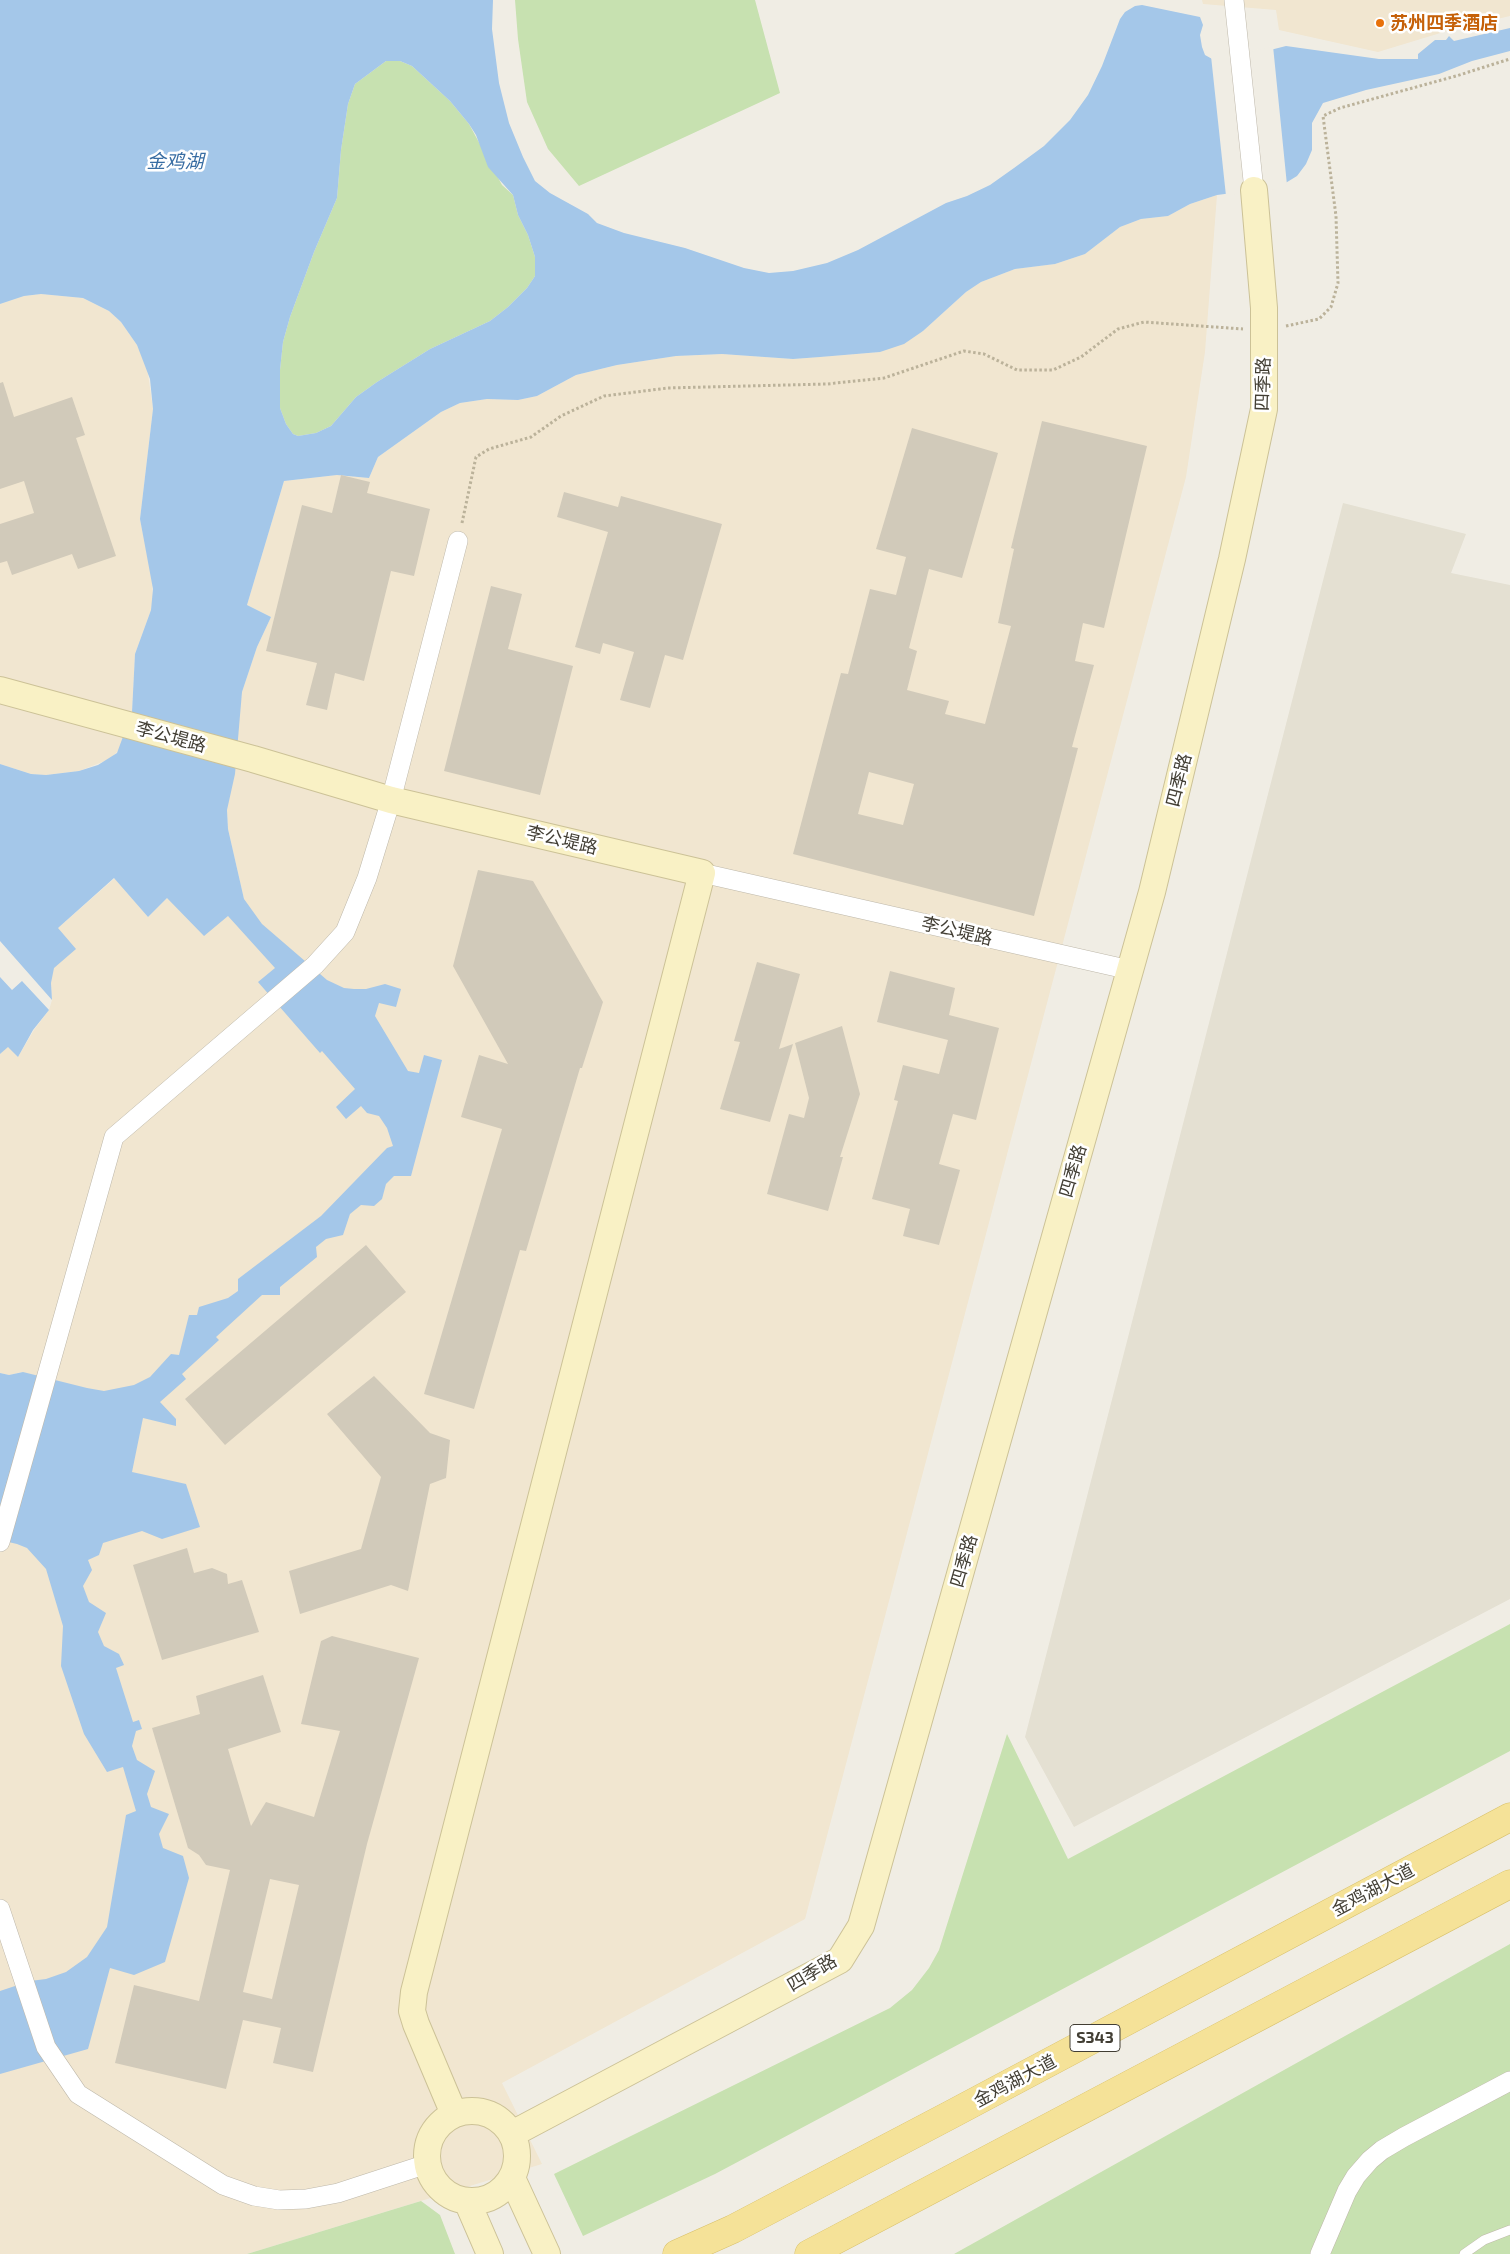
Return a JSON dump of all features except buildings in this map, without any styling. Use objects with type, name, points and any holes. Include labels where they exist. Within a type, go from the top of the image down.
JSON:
[{"type":"main road","name":"金鸡湖大道","points":[[677,2254],[733,2229],[934,2124],[1510,1817]]},
{"type":"main road","points":[[809,2254],[1510,1884]]},
{"type":"street","name":"四季路","points":[[512,2134],[840,1960],[861,1926],[1154,882],[1232,558],[1264,409],[1264,308],[1234,0]]},
{"type":"street","points":[[0,1542],[114,1137],[315,965],[345,932],[367,878],[390,800],[458,541]]},
{"type":"street","name":"李公堤路","points":[[0,690],[253,759],[390,800],[702,874],[1130,970]]},
{"type":"street","points":[[454,2114],[416,2024],[412,2011],[414,1992],[702,874]]},
{"type":"street","points":[[0,1909],[46,2047],[78,2094],[223,2185],[254,2196],[279,2200],[306,2200],[338,2193],[427,2164]]},
{"type":"street","points":[[1320,2254],[1347,2191],[1360,2171],[1376,2155],[1404,2137],[1510,2081]]},
{"type":"street","points":[[477,2110],[494,2115],[508,2127],[512,2134],[516,2143],[518,2161],[512,2178],[501,2191],[485,2200],[467,2201],[450,2196],[436,2184],[427,2164],[426,2151],[432,2134],[443,2120],[454,2114],[477,2110]]},
{"type":"street","points":[[512,2178],[547,2254]]},
{"type":"street","points":[[467,2201],[490,2254]]},
{"type":"lane","points":[[1464,2254],[1484,2240],[1510,2230]]},
{"type":"path","points":[[458,541],[476,457],[489,449],[531,437],[561,416],[604,396],[668,388],[828,384],[884,378],[964,351],[984,354],[1017,370],[1053,370],[1081,357],[1118,329],[1144,322],[1264,330],[1319,319],[1331,307],[1338,283],[1336,216],[1322,116],[1340,108],[1510,59]]},
{"type":"shaded area","name":"苏州四季酒店","points":[[1202,0],[1510,0],[1510,16],[1447,31],[1378,52],[1279,30],[1276,10],[1203,4]]},
{"type":"shaded area","points":[[1217,195],[1205,352],[1186,477],[805,1919],[502,2083],[542,2164],[247,2254],[0,2254],[0,1457],[22,1372],[9,1375],[0,1373],[0,1054],[8,1046],[18,1057],[34,1030],[49,1010],[52,1000],[51,983],[58,928],[115,878],[148,917],[167,898],[244,899],[228,829],[227,810],[242,692],[257,647],[271,617],[247,605],[284,481],[337,475],[369,478],[378,457],[441,412],[460,403],[487,399],[518,400],[537,396],[576,375],[617,365],[676,356],[722,354],[793,359],[880,352],[923,331],[966,292],[981,282],[1015,269],[1055,264],[1085,254],[1120,227],[1141,219],[1168,216],[1190,204]]},
{"type":"shaded area","points":[[41,294],[83,298],[109,311],[121,322],[137,345],[147,367],[153,409],[140,519],[152,580],[153,599],[151,610],[135,654],[132,712],[121,748],[110,759],[79,771],[46,775],[31,774],[0,764],[0,304],[24,296]]},
{"type":"shaded area","points":[[1343,503],[1466,534],[1451,573],[1510,585],[1510,1599],[1074,1827],[1025,1737]]},
{"type":"green space","points":[[515,0],[755,0],[780,93],[579,186],[548,149],[527,102],[518,39]]},
{"type":"green space","points":[[386,61],[400,61],[412,66],[450,101],[469,124],[502,185],[513,195],[518,215],[528,235],[535,257],[535,276],[527,288],[508,307],[490,321],[430,349],[377,382],[356,397],[331,426],[316,433],[298,436],[293,434],[286,424],[280,408],[280,370],[283,342],[290,317],[314,252],[337,198],[341,150],[348,104],[355,84]]},
{"type":"green space","points":[[1510,1624],[1510,1751],[715,2174],[583,2236],[554,2174],[890,2008],[912,1990],[929,1968],[939,1950],[1007,1734],[1068,1859]]},
{"type":"green space","points":[[1510,1944],[1510,2254],[954,2254]]},
{"type":"green space","points":[[421,2201],[440,2215],[455,2254],[247,2254]]},
{"type":"water","name":"金鸡湖","points":[[0,0],[493,0],[492,29],[499,83],[509,123],[535,181],[550,193],[588,214],[597,223],[624,233],[685,248],[744,268],[769,273],[793,271],[827,263],[858,250],[946,203],[990,185],[1014,168],[1044,146],[1070,120],[1088,95],[1102,66],[1120,19],[1125,12],[1135,6],[1142,5],[1200,17],[1203,25],[1200,35],[1202,47],[1205,55],[1214,60],[1231,60],[1286,46],[1379,59],[1418,59],[1418,54],[1435,40],[1446,40],[1449,36],[1454,41],[1510,28],[1510,51],[1472,61],[1439,74],[1366,90],[1323,103],[1312,123],[1312,150],[1306,164],[1297,176],[1279,187],[1217,195],[1190,204],[1168,216],[1141,219],[1120,227],[1085,254],[1055,264],[1015,269],[981,282],[966,292],[923,331],[904,344],[880,352],[793,359],[722,354],[676,356],[617,365],[576,375],[537,396],[518,400],[487,399],[460,403],[441,412],[378,457],[369,478],[337,475],[284,481],[247,605],[271,617],[257,647],[242,692],[235,774],[227,810],[228,829],[244,899],[262,924],[327,980],[344,988],[366,989],[385,984],[401,989],[396,1007],[379,1003],[375,1016],[408,1071],[419,1073],[424,1055],[442,1060],[411,1176],[394,1176],[386,1184],[382,1199],[374,1206],[361,1205],[350,1214],[343,1235],[326,1239],[316,1247],[317,1257],[280,1287],[280,1295],[262,1295],[216,1337],[219,1340],[182,1374],[186,1379],[160,1402],[176,1419],[176,1426],[143,1418],[132,1472],[186,1484],[200,1527],[162,1539],[142,1531],[103,1543],[99,1555],[88,1560],[92,1570],[83,1586],[89,1602],[106,1613],[98,1632],[104,1646],[119,1654],[124,1665],[116,1668],[133,1722],[139,1720],[142,1729],[136,1731],[132,1746],[137,1760],[155,1771],[147,1794],[151,1807],[169,1814],[159,1834],[163,1848],[183,1856],[189,1878],[165,1962],[134,1975],[110,1968],[88,2049],[0,2074],[0,1991],[66,1972],[87,1957],[107,1927],[126,1815],[136,1811],[123,1767],[107,1772],[84,1734],[61,1666],[63,1626],[46,1569],[27,1548],[0,1540],[0,1373],[9,1375],[23,1372],[104,1391],[134,1385],[150,1377],[171,1354],[179,1355],[189,1315],[197,1315],[199,1307],[228,1298],[238,1291],[238,1279],[321,1216],[387,1148],[393,1146],[387,1128],[379,1116],[367,1113],[361,1106],[346,1119],[336,1107],[355,1089],[322,1051],[320,1053],[258,982],[275,968],[228,916],[204,936],[167,898],[148,917],[114,878],[58,928],[76,949],[54,968],[51,983],[52,1000],[0,941],[0,764],[31,774],[46,775],[79,771],[98,765],[117,753],[132,712],[135,654],[151,610],[153,589],[140,519],[153,409],[150,379],[137,345],[121,322],[109,311],[83,298],[41,294],[24,296],[0,304]],"holes":[[[386,61],[400,61],[412,66],[450,101],[476,135],[488,167],[513,195],[518,215],[528,235],[535,257],[535,276],[527,288],[508,307],[490,321],[430,349],[377,382],[356,397],[331,426],[316,433],[298,436],[293,434],[286,424],[280,408],[280,370],[283,342],[290,317],[314,252],[337,198],[341,150],[348,104],[355,84]]]},
{"type":"water","points":[[0,977],[12,990],[22,981],[49,1010],[33,1030],[18,1057],[8,1047],[0,1054]]},
{"type":"pier","points":[[1273,46],[1287,185],[1280,189],[1226,196],[1211,56],[1230,57]]},
{"type":"place","name":"苏州四季酒店","points":[[1380,23]]}]
